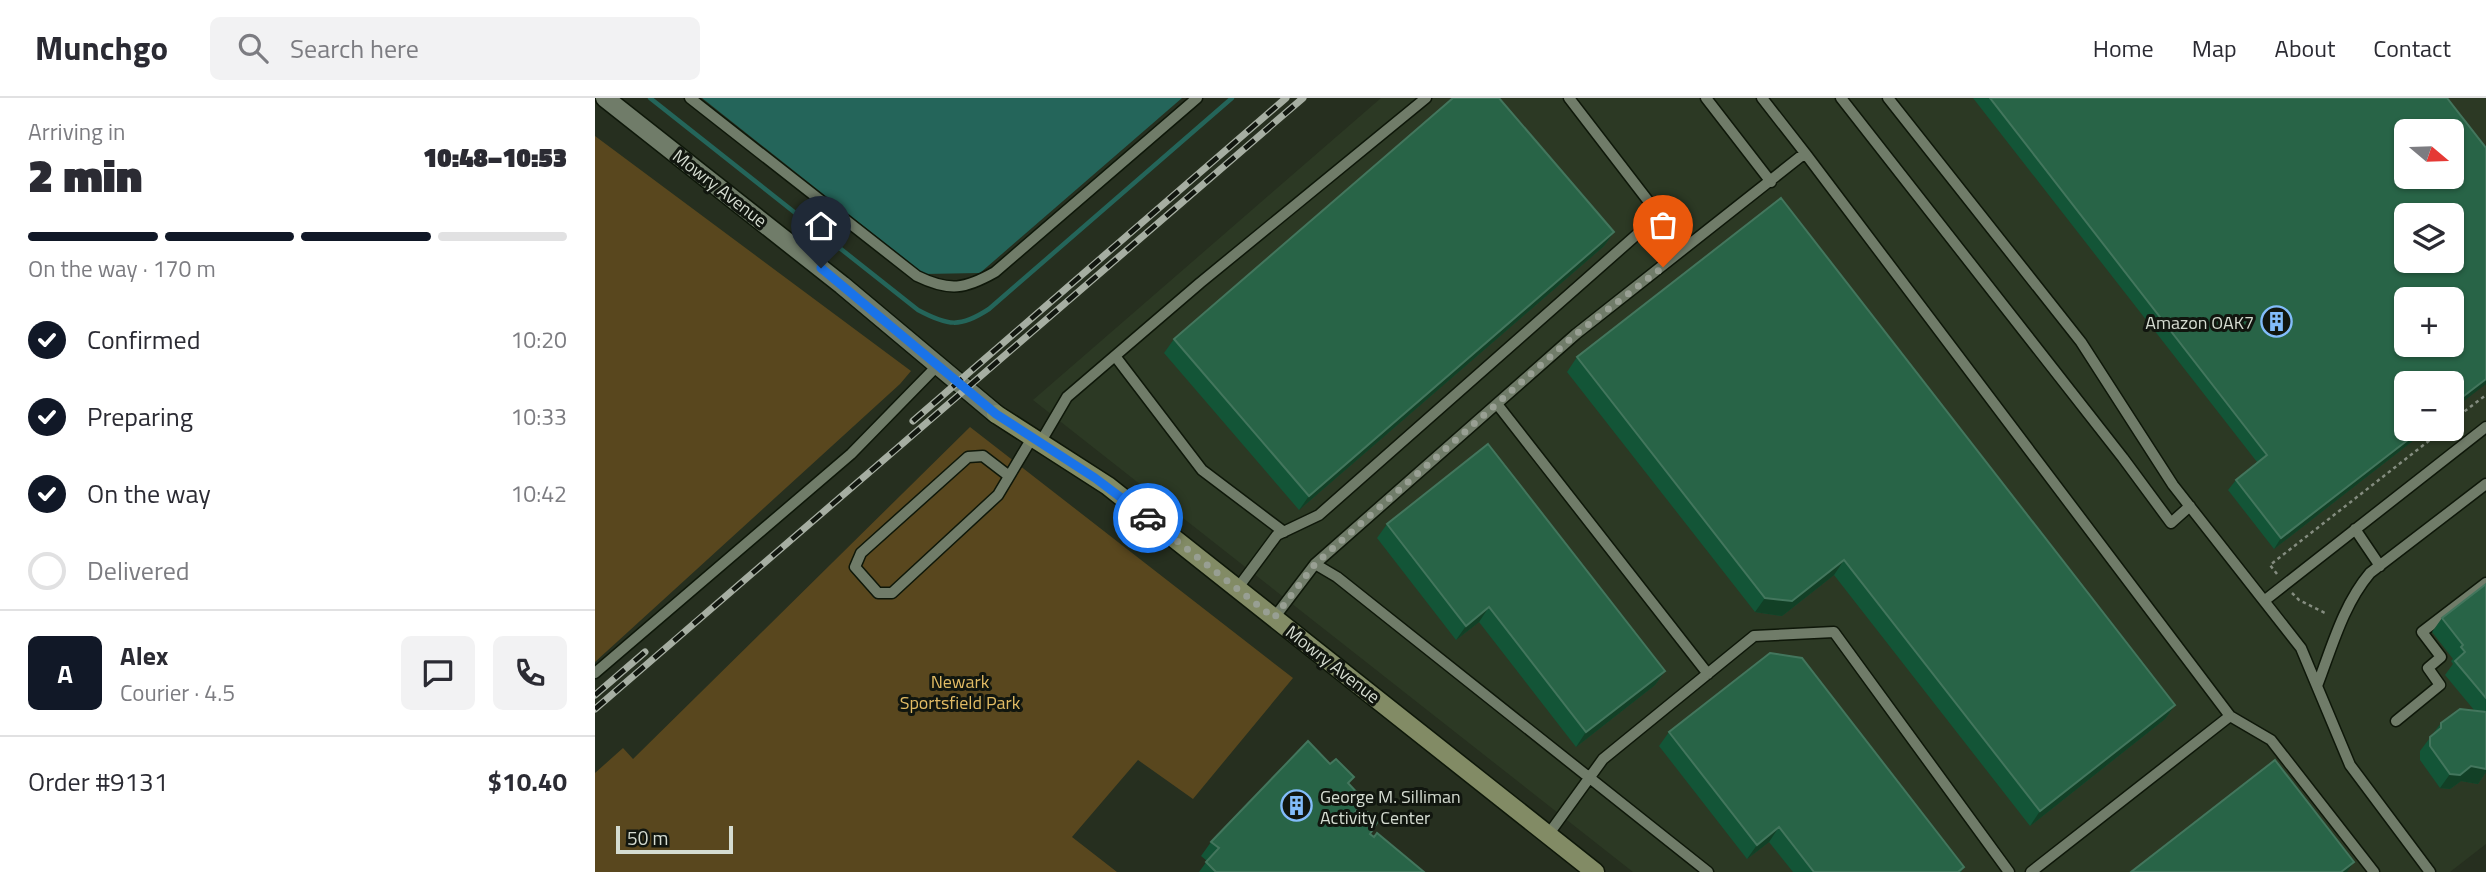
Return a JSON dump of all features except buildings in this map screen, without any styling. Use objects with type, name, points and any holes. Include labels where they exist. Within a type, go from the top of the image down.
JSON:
[{"type":"main road","name":"Mowry Avenue","points":[[996,414],[1108,486],[1595,872]]},
{"type":"street","name":"Mowry Avenue","points":[[605,98],[842,285],[996,414]]},
{"type":"lane","points":[[690,98],[918,276],[936,285],[953,287],[974,284],[995,272],[1196,98]]},
{"type":"lane","points":[[1009,476],[983,456],[968,457],[861,553],[855,567],[878,593],[892,593],[998,495],[1067,397],[1200,283],[1426,98]]},
{"type":"lane","points":[[1237,589],[1277,534],[1319,515],[1659,215],[1569,98]]},
{"type":"lane","points":[[1706,98],[1771,182]]},
{"type":"lane","points":[[1762,98],[2231,716],[2271,740],[2374,872]]},
{"type":"lane","points":[[1842,98],[2171,523],[2190,506]]},
{"type":"lane","points":[[1888,98],[2081,342],[2173,485],[2301,648],[2350,765],[2430,872]]},
{"type":"lane","points":[[1274,618],[1315,564],[1576,334],[1805,153]]},
{"type":"lane","points":[[1115,356],[1202,470],[1284,532]]},
{"type":"lane","points":[[595,673],[851,454],[938,365]]},
{"type":"lane","points":[[1497,404],[1708,674]]},
{"type":"lane","points":[[2264,600],[2486,427]]},
{"type":"lane","points":[[2317,686],[2344,613],[2359,587],[2380,566],[2486,484]]},
{"type":"lane","points":[[2355,529],[2380,566]]},
{"type":"lane","points":[[1315,564],[1337,577],[1708,872]]},
{"type":"lane","points":[[2396,721],[2440,685],[2428,668],[2441,657],[2422,632],[2486,583]]},
{"type":"lane","points":[[1548,835],[1603,759],[1754,636],[1834,632],[2009,872]]},
{"type":"lane","points":[[2031,872],[2231,716]]},
{"type":"path","points":[[2464,412],[2486,395]]},
{"type":"path","points":[[2277,574],[2270,565],[2429,441]]},
{"type":"path","points":[[2292,592],[2299,600],[2325,612]]},
{"type":"shaded area","points":[[1381,98],[2486,98],[2486,844],[2450,872],[1633,872],[1033,400]]},
{"type":"green space","points":[[595,136],[911,371],[900,384],[595,662]]},
{"type":"green space","name":"Newark Sportsfield Park","points":[[970,427],[1293,678],[1193,799],[1138,760],[1072,837],[1117,872],[595,872],[595,773],[623,748],[633,759]]},
{"type":"water","points":[[702,98],[1182,98],[980,273],[924,274]]},
{"type":"waterway","points":[[650,98],[918,310],[954,323],[970,319],[989,309],[1232,98]]},
{"type":"railway","points":[[913,421],[1286,98]]},
{"type":"railway","points":[[595,709],[1303,98]]},
{"type":"railway","points":[[595,695],[645,652]]},
{"type":"way so far","points":[[1148,518],[1274,618],[1315,564],[1576,334],[1663,267]]},
{"type":"place","name":"Amazon OAK7","points":[[2277,322]]},
{"type":"place","name":"George M. Silliman Activity Center","points":[[1297,806]]},
{"type":"route","points":[[821,268],[996,414],[1108,486],[1148,518]]}]
